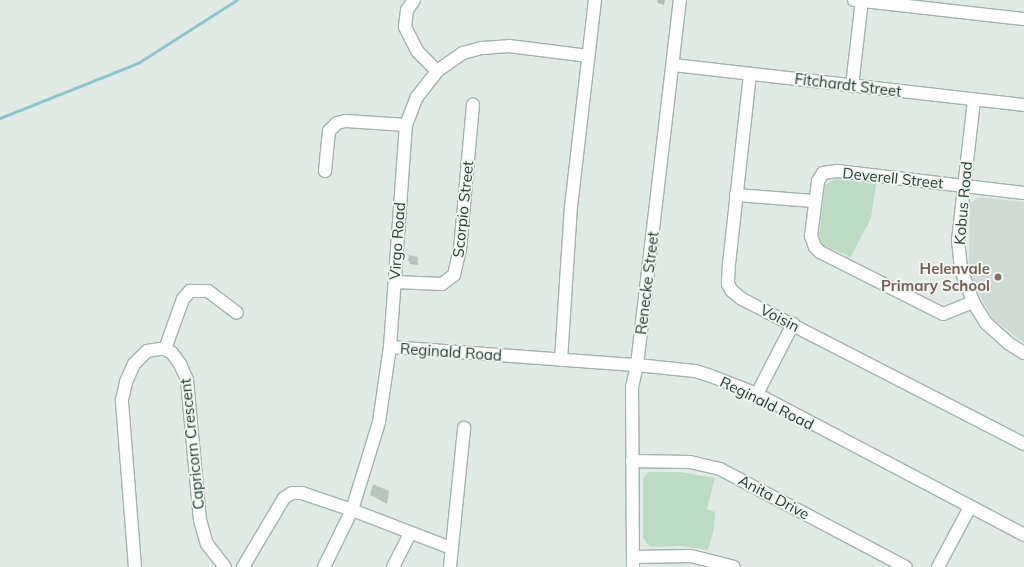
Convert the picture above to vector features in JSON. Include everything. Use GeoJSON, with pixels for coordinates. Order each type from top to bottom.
{"type":"FeatureCollection","features":[{"type":"Feature","properties":{"kind":"street"},"geometry":{"type":"LineString","coordinates":[[414,0],[407,10],[404,27],[417,51],[437,71]]}},
{"type":"Feature","properties":{"kind":"street"},"geometry":{"type":"LineString","coordinates":[[561,360],[571,207],[595,0]]}},
{"type":"Feature","properties":{"kind":"street","name":"Renecke Street"},"geometry":{"type":"LineString","coordinates":[[633,562],[632,387],[637,365],[680,0]]}},
{"type":"Feature","properties":{"kind":"street"},"geometry":{"type":"LineString","coordinates":[[852,86],[859,0],[1024,19]]}},
{"type":"Feature","properties":{"kind":"street","name":"Virgo Road"},"geometry":{"type":"LineString","coordinates":[[324,567],[352,510],[379,422],[390,348],[406,125],[417,96],[437,71],[463,53],[496,46],[588,56]]}},
{"type":"Feature","properties":{"kind":"street","name":"Fitchardt Street"},"geometry":{"type":"LineString","coordinates":[[673,65],[1024,106]]}},
{"type":"Feature","properties":{"kind":"street","name":"Voisin"},"geometry":{"type":"LineString","coordinates":[[750,74],[736,195],[728,284],[732,291],[742,299],[1024,444]]}},
{"type":"Feature","properties":{"kind":"street","name":"Kobus Road"},"geometry":{"type":"LineString","coordinates":[[974,100],[958,253],[961,270],[973,302],[994,332],[1024,353]]}},
{"type":"Feature","properties":{"kind":"street","name":"Scorpio Street"},"geometry":{"type":"LineString","coordinates":[[395,282],[442,284],[454,275],[459,255],[473,105]]}},
{"type":"Feature","properties":{"kind":"street"},"geometry":{"type":"LineString","coordinates":[[325,171],[329,131],[337,123],[346,121],[406,125]]}},
{"type":"Feature","properties":{"kind":"street","name":"Deverell Street"},"geometry":{"type":"LineString","coordinates":[[973,302],[948,314],[939,313],[820,252],[815,247],[812,236],[814,201],[820,177],[832,171],[1024,192]]}},
{"type":"Feature","properties":{"kind":"street"},"geometry":{"type":"LineString","coordinates":[[736,195],[814,201]]}},
{"type":"Feature","properties":{"kind":"street"},"geometry":{"type":"LineString","coordinates":[[135,567],[122,400],[126,382],[140,356],[152,349],[165,349],[183,299],[190,291],[208,291],[237,313]]}},
{"type":"Feature","properties":{"kind":"street"},"geometry":{"type":"LineString","coordinates":[[757,394],[793,324]]}},
{"type":"Feature","properties":{"kind":"street","name":"Reginald Road"},"geometry":{"type":"LineString","coordinates":[[390,348],[637,365],[695,371],[757,394],[1024,535]]}},
{"type":"Feature","properties":{"kind":"street","name":"Capricorn Crescent"},"geometry":{"type":"LineString","coordinates":[[165,349],[180,364],[187,380],[200,520],[207,544],[225,567]]}},
{"type":"Feature","properties":{"kind":"street"},"geometry":{"type":"LineString","coordinates":[[450,567],[464,428]]}},
{"type":"Feature","properties":{"kind":"street","name":"Anita Drive"},"geometry":{"type":"LineString","coordinates":[[632,461],[690,462],[720,469],[906,567]]}},
{"type":"Feature","properties":{"kind":"street"},"geometry":{"type":"LineString","coordinates":[[243,567],[288,494],[302,493],[352,510],[452,548]]}},
{"type":"Feature","properties":{"kind":"street"},"geometry":{"type":"LineString","coordinates":[[938,567],[970,507]]}},
{"type":"Feature","properties":{"kind":"street"},"geometry":{"type":"LineString","coordinates":[[393,567],[410,533]]}},
{"type":"Feature","properties":{"kind":"street"},"geometry":{"type":"LineString","coordinates":[[633,562],[691,556],[734,567]]}},
{"type":"Feature","properties":{"kind":"shaded area","name":"Helenvale Primary School"},"geometry":{"type":"Polygon","coordinates":[[[979,197],[1024,202],[1024,343],[993,319],[976,288],[969,266],[970,204],[979,197]]]}},
{"type":"Feature","properties":{"kind":"green space"},"geometry":{"type":"Polygon","coordinates":[[[835,179],[876,184],[871,218],[851,257],[823,245],[819,237],[825,185],[835,179]]]}},
{"type":"Feature","properties":{"kind":"green space"},"geometry":{"type":"Polygon","coordinates":[[[649,472],[680,472],[715,478],[707,509],[715,512],[714,529],[708,550],[681,546],[650,547],[643,538],[643,478],[649,472]]]}},
{"type":"Feature","properties":{"kind":"building"},"geometry":{"type":"Polygon","coordinates":[[[409,255],[418,257],[417,263],[408,261],[409,255]]]}},
{"type":"Feature","properties":{"kind":"building"},"geometry":{"type":"Polygon","coordinates":[[[373,484],[389,491],[386,502],[370,495],[373,484]]]}},
{"type":"Feature","properties":{"kind":"waterway"},"geometry":{"type":"LineString","coordinates":[[0,118],[138,63],[237,0]]}},
{"type":"Feature","properties":{"kind":"place","name":"Helenvale Primary School"},"geometry":{"type":"Point","coordinates":[998,277]}}]}
